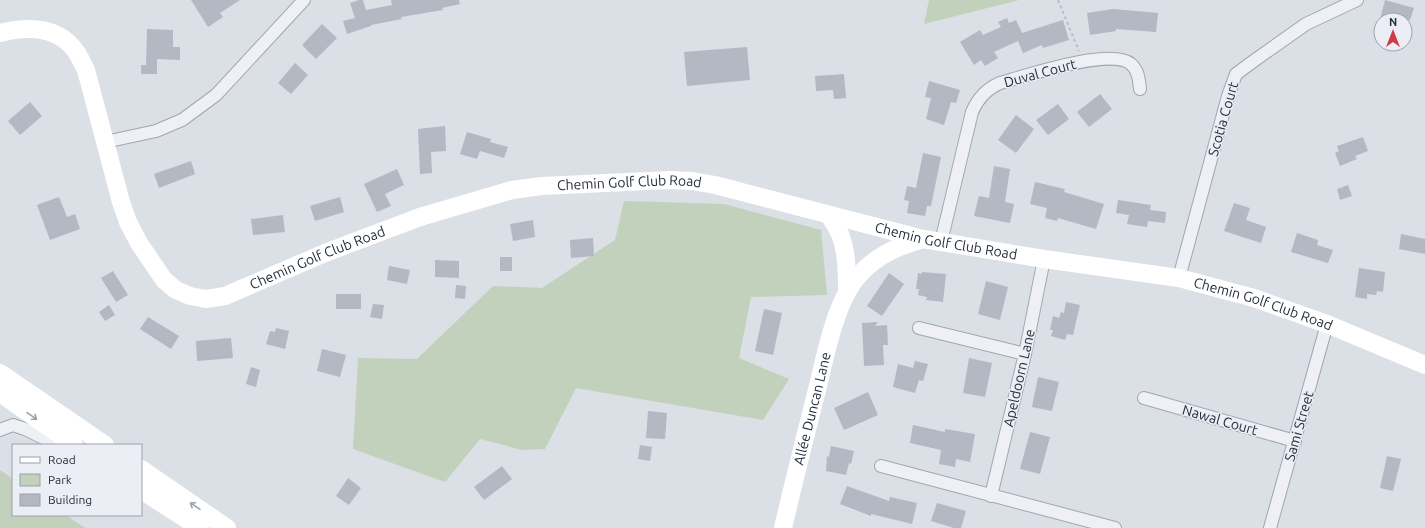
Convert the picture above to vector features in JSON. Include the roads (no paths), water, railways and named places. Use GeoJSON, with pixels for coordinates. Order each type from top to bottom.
{"type":"FeatureCollection","features":[{"type":"Feature","properties":{"kind":"street"},"geometry":{"type":"LineString","coordinates":[[105,142],[156,131],[182,120],[216,95],[304,0]]}},
{"type":"Feature","properties":{"kind":"street","name":"Scotia Court"},"geometry":{"type":"LineString","coordinates":[[1179,278],[1228,96],[1236,74],[1306,24],[1357,0]]}},
{"type":"Feature","properties":{"kind":"street","name":"Chemin Golf Club Road"},"geometry":{"type":"LineString","coordinates":[[0,33],[15,29],[31,28],[47,31],[62,39],[76,52],[86,70],[121,202],[128,222],[149,260],[164,280],[176,290],[190,296],[206,299],[225,296],[325,253],[420,217],[504,192],[535,187],[669,180],[692,181],[715,185],[932,240],[1044,259],[1179,278],[1254,298],[1327,324],[1425,365]]}},
{"type":"Feature","properties":{"kind":"street","name":"Duval Court"},"geometry":{"type":"LineString","coordinates":[[932,240],[972,112],[982,94],[990,87],[1069,64],[1107,58],[1119,59],[1130,63],[1137,72],[1140,89]]}},
{"type":"Feature","properties":{"kind":"street"},"geometry":{"type":"LineString","coordinates":[[829,215],[840,235],[845,253],[847,271],[846,291]]}},
{"type":"Feature","properties":{"kind":"street"},"geometry":{"type":"LineString","coordinates":[[846,291],[859,274],[872,262],[887,252],[904,244],[932,240]]}},
{"type":"Feature","properties":{"kind":"street","name":"Apeldoorn Lane"},"geometry":{"type":"LineString","coordinates":[[991,496],[1025,354],[1044,259]]}},
{"type":"Feature","properties":{"kind":"street","name":"Allée Duncan Lane"},"geometry":{"type":"LineString","coordinates":[[783,528],[824,361],[846,291]]}},
{"type":"Feature","properties":{"kind":"street","name":"Sami Street"},"geometry":{"type":"LineString","coordinates":[[1270,528],[1327,324]]}},
{"type":"Feature","properties":{"kind":"street"},"geometry":{"type":"LineString","coordinates":[[918,328],[1025,354]]}},
{"type":"Feature","properties":{"kind":"street"},"geometry":{"type":"LineString","coordinates":[[0,373],[104,444]]}},
{"type":"Feature","properties":{"kind":"street"},"geometry":{"type":"LineString","coordinates":[[1,397],[16,392],[33,395]]}},
{"type":"Feature","properties":{"kind":"street"},"geometry":{"type":"LineString","coordinates":[[1,397],[72,444]]}},
{"type":"Feature","properties":{"kind":"street","name":"Nawal Court"},"geometry":{"type":"LineString","coordinates":[[1144,398],[1295,441]]}},
{"type":"Feature","properties":{"kind":"street"},"geometry":{"type":"LineString","coordinates":[[0,430],[13,425],[56,444]]}},
{"type":"Feature","properties":{"kind":"street"},"geometry":{"type":"LineString","coordinates":[[881,466],[1115,528]]}},
{"type":"Feature","properties":{"kind":"street"},"geometry":{"type":"LineString","coordinates":[[142,470],[227,528]]}},
{"type":"Feature","properties":{"kind":"street"},"geometry":{"type":"LineString","coordinates":[[142,491],[200,528]]}}]}
